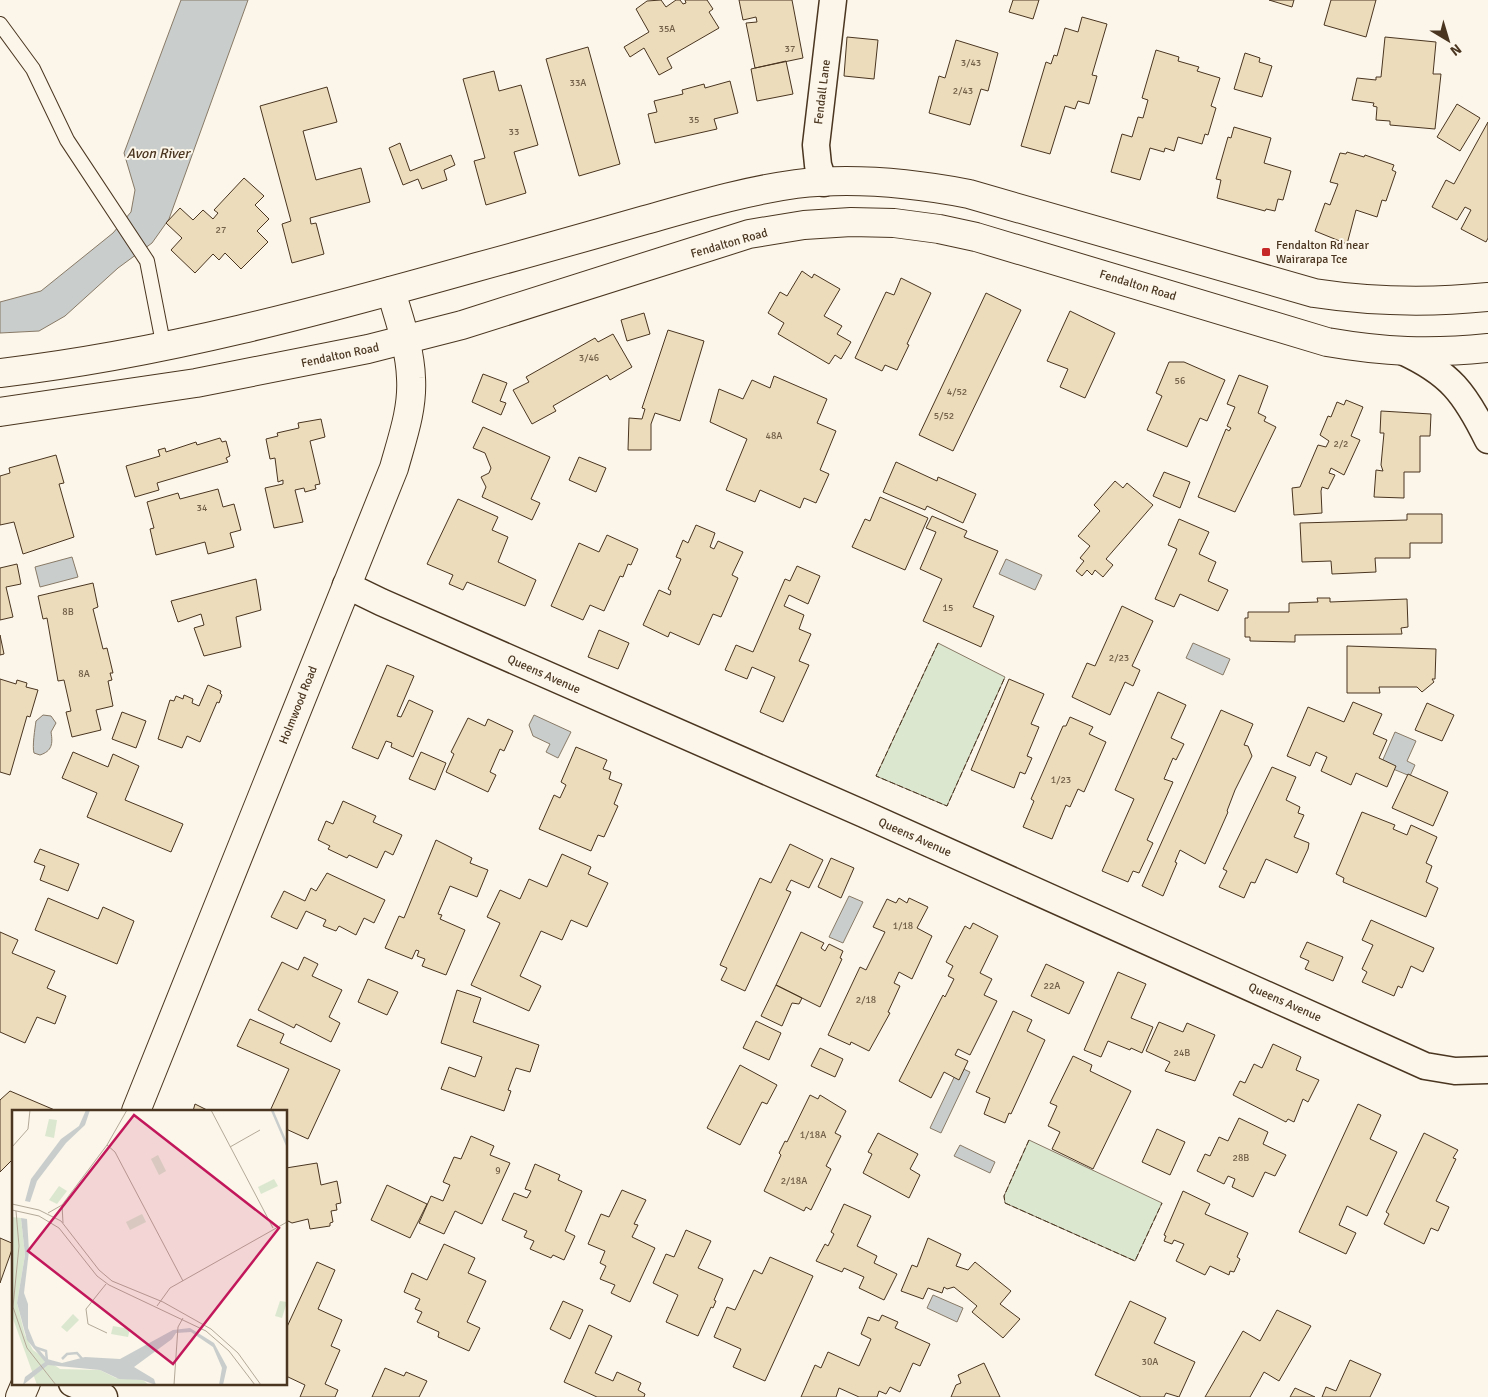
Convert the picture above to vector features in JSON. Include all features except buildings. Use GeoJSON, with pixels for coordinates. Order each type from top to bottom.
{"type":"FeatureCollection","features":[{"type":"Feature","properties":{"kind":"main road"},"geometry":{"type":"LineString","coordinates":[[0,373],[70,365],[164,348],[391,291],[711,201],[796,184],[824,182],[879,182],[925,185],[969,194],[1314,293],[1362,300],[1402,302],[1442,302],[1488,297]]}},
{"type":"Feature","properties":{"kind":"main road","name":"Fendalton Road"},"geometry":{"type":"LineString","coordinates":[[0,412],[196,383],[360,351],[406,340],[542,301],[750,234],[804,225],[851,222],[894,223],[939,229],[976,237],[1315,340],[1371,350],[1428,353],[1488,348]]}},
{"type":"Feature","properties":{"kind":"main road","name":"Holmwood Road"},"geometry":{"type":"LineString","coordinates":[[136,1110],[394,468],[406,426],[412,378],[406,340],[391,291]]}},
{"type":"Feature","properties":{"kind":"main road"},"geometry":{"type":"LineString","coordinates":[[20,1397],[26,1384]]}},
{"type":"Feature","properties":{"kind":"street","name":"Fendall Lane"},"geometry":{"type":"LineString","coordinates":[[824,182],[818,166],[816,145],[833,0]]}},
{"type":"Feature","properties":{"kind":"street"},"geometry":{"type":"LineString","coordinates":[[1402,351],[1425,362],[1445,375],[1460,390],[1488,440]]}},
{"type":"Feature","properties":{"kind":"street","name":"Queens Avenue"},"geometry":{"type":"LineString","coordinates":[[346,585],[873,818],[1425,1066],[1455,1071],[1488,1070]]}},
{"type":"Feature","properties":{"kind":"street"},"geometry":{"type":"LineString","coordinates":[[74,1384],[104,1397]]}},
{"type":"Feature","properties":{"kind":"lane"},"geometry":{"type":"LineString","coordinates":[[0,24],[33,69],[67,140],[147,261],[164,348]]}},
{"type":"Feature","properties":{"kind":"green space"},"geometry":{"type":"Polygon","coordinates":[[[938,643],[1005,677],[947,806],[876,776],[938,643]]]}},
{"type":"Feature","properties":{"kind":"green space"},"geometry":{"type":"Polygon","coordinates":[[[1029,1140],[1162,1203],[1135,1261],[1005,1203],[1004,1196],[1029,1140]]]}},
{"type":"Feature","properties":{"kind":"water","name":"Avon River"},"geometry":{"type":"Polygon","coordinates":[[[181,0],[248,0],[169,219],[152,243],[118,268],[65,316],[39,331],[0,333],[0,302],[41,291],[113,233],[131,212],[135,190],[124,153],[181,0]]]}},
{"type":"Feature","properties":{"kind":"water"},"geometry":{"type":"Polygon","coordinates":[[[72,557],[78,577],[40,587],[35,567],[72,557]]]}},
{"type":"Feature","properties":{"kind":"water"},"geometry":{"type":"Polygon","coordinates":[[[1006,559],[1042,575],[1035,590],[999,574],[1006,559]]]}},
{"type":"Feature","properties":{"kind":"water"},"geometry":{"type":"Polygon","coordinates":[[[1193,643],[1230,659],[1223,675],[1186,658],[1193,643]]]}},
{"type":"Feature","properties":{"kind":"water"},"geometry":{"type":"Polygon","coordinates":[[[43,715],[51,716],[56,723],[51,732],[51,746],[40,755],[34,753],[33,742],[36,721],[43,715]]]}},
{"type":"Feature","properties":{"kind":"water"},"geometry":{"type":"Polygon","coordinates":[[[534,715],[571,732],[558,758],[546,752],[550,744],[533,736],[529,725],[534,715]]]}},
{"type":"Feature","properties":{"kind":"water"},"geometry":{"type":"Polygon","coordinates":[[[1395,732],[1416,741],[1407,761],[1415,765],[1410,776],[1381,764],[1395,732]]]}},
{"type":"Feature","properties":{"kind":"water"},"geometry":{"type":"Polygon","coordinates":[[[849,896],[863,902],[843,943],[829,937],[849,896]]]}},
{"type":"Feature","properties":{"kind":"water"},"geometry":{"type":"Polygon","coordinates":[[[959,1067],[970,1072],[941,1133],[930,1128],[959,1067]]]}},
{"type":"Feature","properties":{"kind":"water"},"geometry":{"type":"Polygon","coordinates":[[[960,1145],[995,1162],[990,1173],[954,1156],[960,1145]]]}},
{"type":"Feature","properties":{"kind":"water"},"geometry":{"type":"Polygon","coordinates":[[[933,1295],[963,1308],[957,1322],[927,1308],[933,1295]]]}},
{"type":"Feature","properties":{"kind":"fence"},"geometry":{"type":"LineString","coordinates":[[938,643],[876,776],[947,806],[1005,677]]}},
{"type":"Feature","properties":{"kind":"fence"},"geometry":{"type":"LineString","coordinates":[[1029,1140],[1004,1196],[1005,1203],[1135,1261],[1162,1203]]}},
{"type":"Feature","properties":{"kind":"place","name":"Fendalton Rd near Wairarapa Tce"},"geometry":{"type":"Point","coordinates":[1266,252]}}]}
